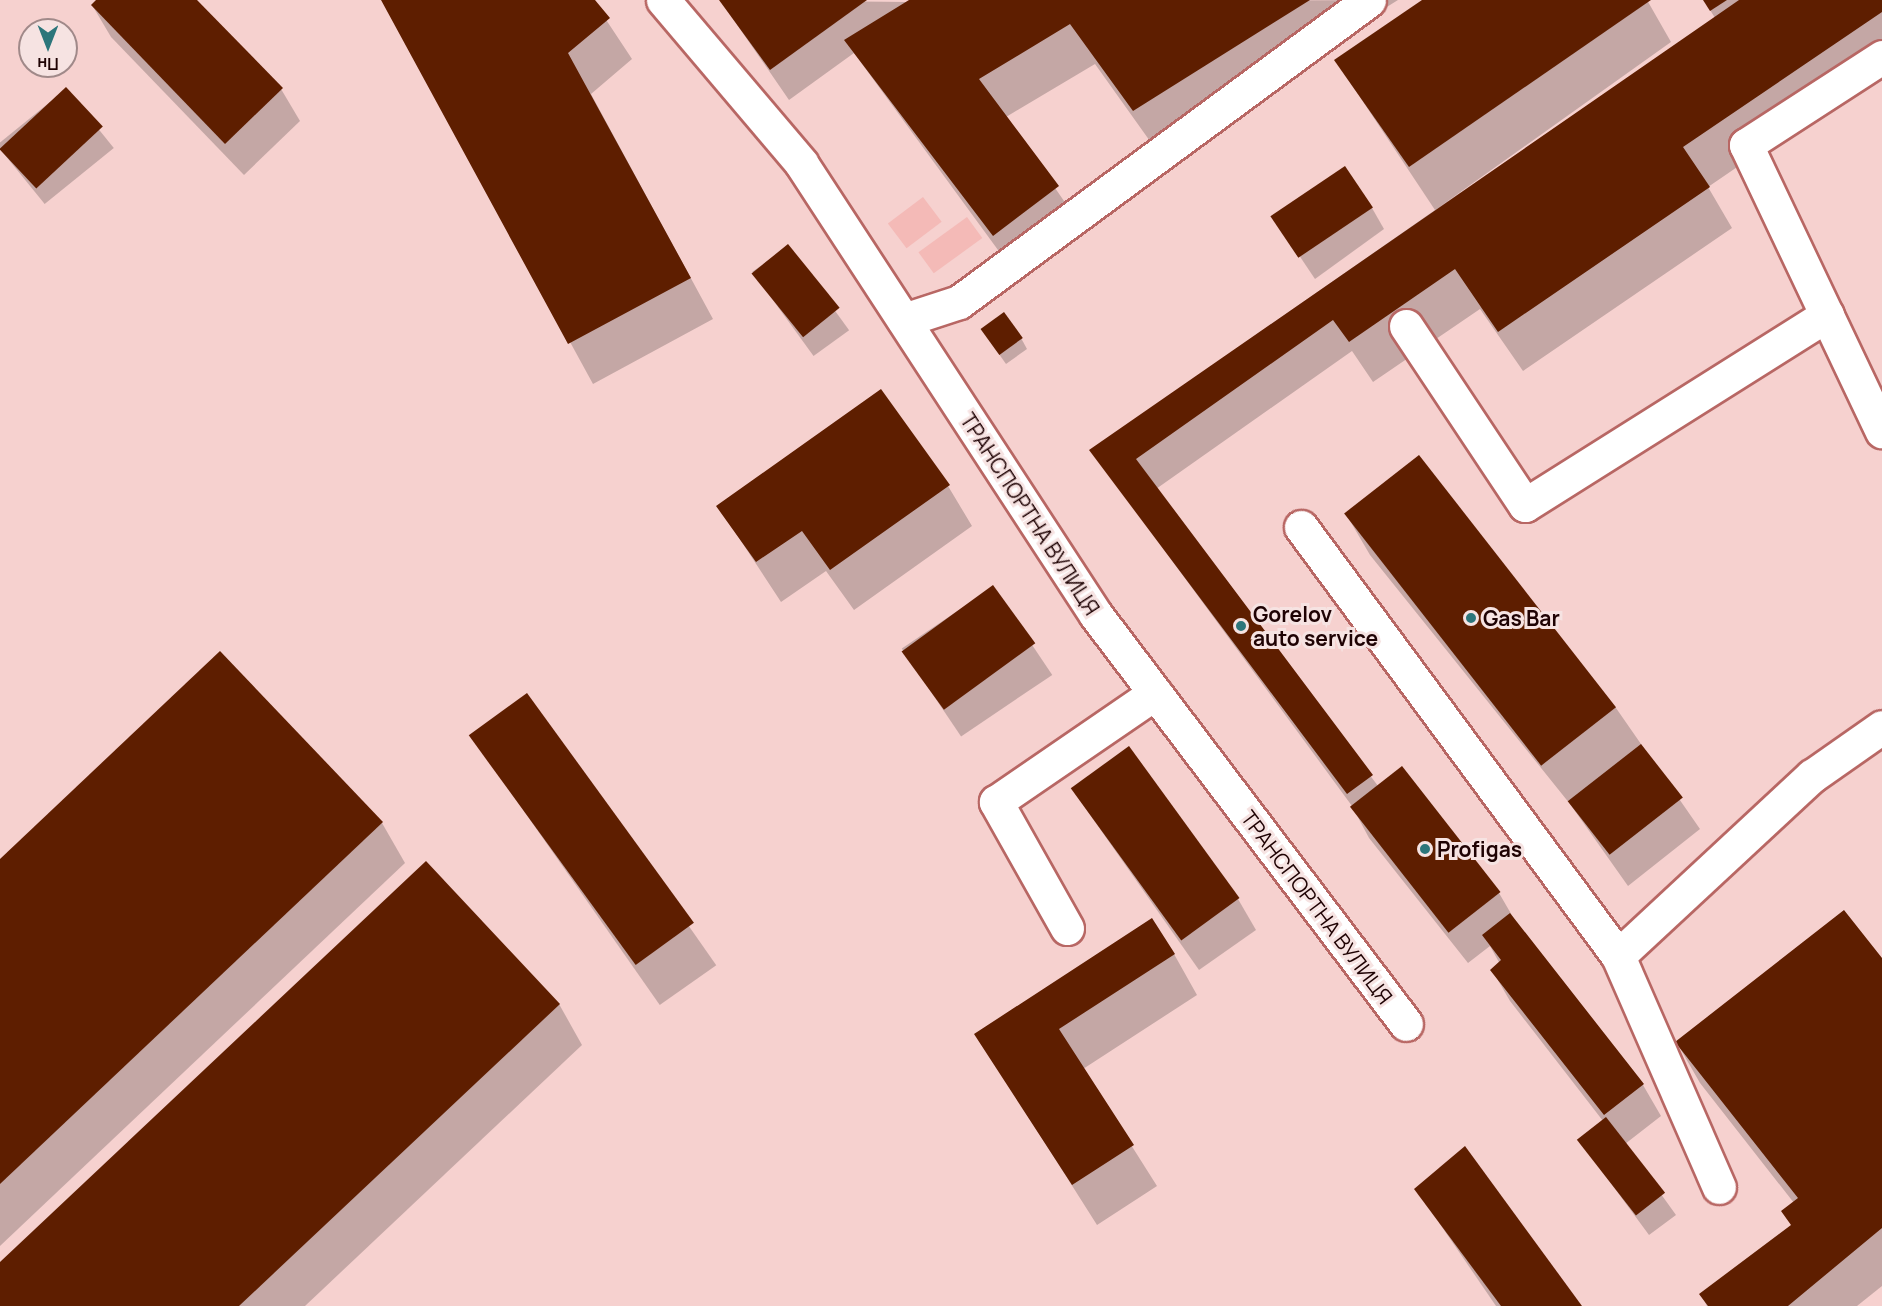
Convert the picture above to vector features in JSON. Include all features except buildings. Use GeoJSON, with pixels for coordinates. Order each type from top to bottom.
{"type":"FeatureCollection","features":[{"type":"Feature","properties":{"kind":"street"},"geometry":{"type":"LineString","coordinates":[[904,320],[959,302],[1369,0]]}},
{"type":"Feature","properties":{"kind":"street","name":"ТРАНСПОРТНА ВУЛИЦЯ"},"geometry":{"type":"LineString","coordinates":[[668,2],[801,163],[1096,615],[1406,1024]]}},
{"type":"Feature","properties":{"kind":"street"},"geometry":{"type":"LineString","coordinates":[[1882,57],[1746,145],[1882,431]]}},
{"type":"Feature","properties":{"kind":"street"},"geometry":{"type":"LineString","coordinates":[[1406,326],[1526,505],[1827,315]]}},
{"type":"Feature","properties":{"kind":"street"},"geometry":{"type":"LineString","coordinates":[[1301,527],[1618,956],[1719,1187]]}},
{"type":"Feature","properties":{"kind":"street"},"geometry":{"type":"LineString","coordinates":[[1066,928],[996,802],[1155,693]]}},
{"type":"Feature","properties":{"kind":"street"},"geometry":{"type":"LineString","coordinates":[[1618,956],[1812,776],[1882,728]]}},
{"type":"Feature","properties":{"kind":"shaded area"},"geometry":{"type":"Polygon","coordinates":[[[923,197],[942,222],[907,248],[888,223],[923,197]]]}},
{"type":"Feature","properties":{"kind":"shaded area"},"geometry":{"type":"Polygon","coordinates":[[[967,217],[982,238],[934,273],[918,252],[967,217]]]}},
{"type":"Feature","properties":{"kind":"place","name":"Gas Bar"},"geometry":{"type":"Point","coordinates":[1471,618]}},
{"type":"Feature","properties":{"kind":"place","name":"Gorelov auto service"},"geometry":{"type":"Point","coordinates":[1241,626]}},
{"type":"Feature","properties":{"kind":"place","name":"Profigas"},"geometry":{"type":"Point","coordinates":[1425,849]}}]}
